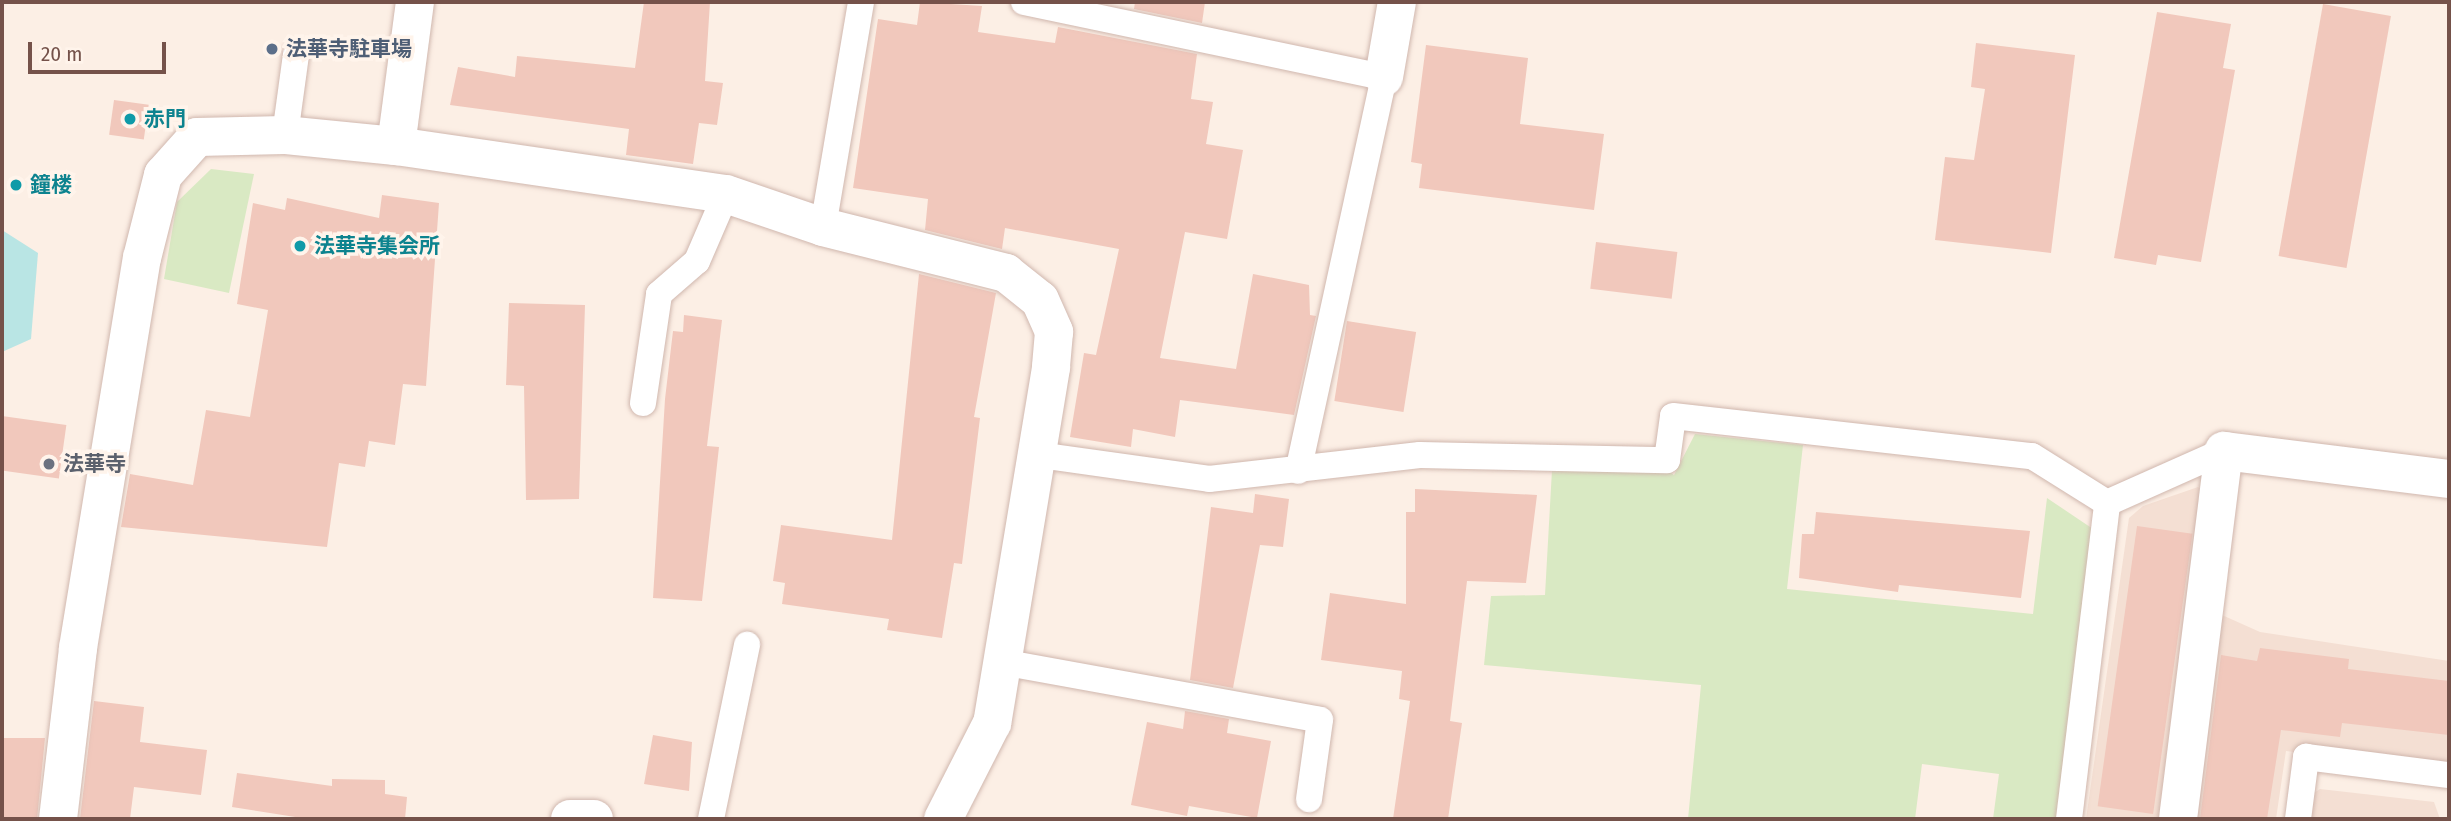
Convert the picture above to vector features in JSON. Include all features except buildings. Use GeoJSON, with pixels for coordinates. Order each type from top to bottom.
{"type":"FeatureCollection","features":[{"type":"Feature","properties":{"kind":"street"},"geometry":{"type":"LineString","coordinates":[[396,146],[415,2]]}},
{"type":"Feature","properties":{"kind":"street"},"geometry":{"type":"LineString","coordinates":[[1384,77],[1397,2]]}},
{"type":"Feature","properties":{"kind":"street"},"geometry":{"type":"LineString","coordinates":[[58,819],[78,648],[142,258],[163,174],[197,137],[285,135],[396,146],[726,194],[823,227],[1006,273],[1040,300],[1054,332],[1039,455],[992,723],[943,819]]}},
{"type":"Feature","properties":{"kind":"street"},"geometry":{"type":"LineString","coordinates":[[2178,819],[2224,452],[2449,479]]}},
{"type":"Feature","properties":{"kind":"street"},"geometry":{"type":"LineString","coordinates":[[570,819],[594,819]]}},
{"type":"Feature","properties":{"kind":"lane"},"geometry":{"type":"LineString","coordinates":[[823,227],[861,2]]}},
{"type":"Feature","properties":{"kind":"lane"},"geometry":{"type":"LineString","coordinates":[[1024,2],[1384,77],[1298,471]]}},
{"type":"Feature","properties":{"kind":"lane"},"geometry":{"type":"LineString","coordinates":[[285,135],[296,55]]}},
{"type":"Feature","properties":{"kind":"lane"},"geometry":{"type":"LineString","coordinates":[[643,403],[659,294],[697,261],[726,194]]}},
{"type":"Feature","properties":{"kind":"lane"},"geometry":{"type":"LineString","coordinates":[[1039,455],[1209,479],[1298,471],[1420,455],[1667,460],[1673,416],[2032,456],[2107,503]]}},
{"type":"Feature","properties":{"kind":"lane"},"geometry":{"type":"LineString","coordinates":[[2107,503],[2224,452]]}},
{"type":"Feature","properties":{"kind":"lane"},"geometry":{"type":"LineString","coordinates":[[2069,819],[2107,503]]}},
{"type":"Feature","properties":{"kind":"lane"},"geometry":{"type":"LineString","coordinates":[[711,819],[747,645]]}},
{"type":"Feature","properties":{"kind":"lane"},"geometry":{"type":"LineString","coordinates":[[1002,662],[1320,720],[1309,799]]}},
{"type":"Feature","properties":{"kind":"lane"},"geometry":{"type":"LineString","coordinates":[[2298,819],[2306,757],[2449,775]]}},
{"type":"Feature","properties":{"kind":"shaded area"},"geometry":{"type":"Polygon","coordinates":[[[2198,487],[2210,500],[2170,819],[2086,819],[2129,518],[2143,506],[2198,487]]]}},
{"type":"Feature","properties":{"kind":"shaded area"},"geometry":{"type":"Polygon","coordinates":[[[2222,615],[2260,632],[2449,661],[2449,770],[2286,751],[2276,819],[2197,819],[2222,615]]]}},
{"type":"Feature","properties":{"kind":"shaded area"},"geometry":{"type":"Polygon","coordinates":[[[2320,789],[2434,802],[2440,819],[2305,819],[2308,797],[2320,789]]]}},
{"type":"Feature","properties":{"kind":"green space"},"geometry":{"type":"Polygon","coordinates":[[[211,169],[254,174],[229,293],[164,279],[177,202],[211,169]]]}},
{"type":"Feature","properties":{"kind":"green space"},"geometry":{"type":"Polygon","coordinates":[[[1695,434],[1803,445],[1787,589],[2033,614],[2047,498],[2096,531],[2057,819],[1993,819],[1999,774],[1922,764],[1915,819],[1688,819],[1701,685],[1484,665],[1491,596],[1545,595],[1552,470],[1665,468],[1674,475],[1695,434]]]}},
{"type":"Feature","properties":{"kind":"water"},"geometry":{"type":"Polygon","coordinates":[[[2,230],[38,253],[31,339],[2,352],[2,230]]]}},
{"type":"Feature","properties":{"kind":"place","name":"法華寺駐車場"},"geometry":{"type":"Point","coordinates":[272,49]}},
{"type":"Feature","properties":{"kind":"place","name":"赤門"},"geometry":{"type":"Point","coordinates":[130,119]}},
{"type":"Feature","properties":{"kind":"place","name":"鐘楼"},"geometry":{"type":"Point","coordinates":[16,185]}},
{"type":"Feature","properties":{"kind":"place","name":"法華寺集会所"},"geometry":{"type":"Point","coordinates":[300,246]}},
{"type":"Feature","properties":{"kind":"place","name":"法華寺"},"geometry":{"type":"Point","coordinates":[49,464]}}]}
